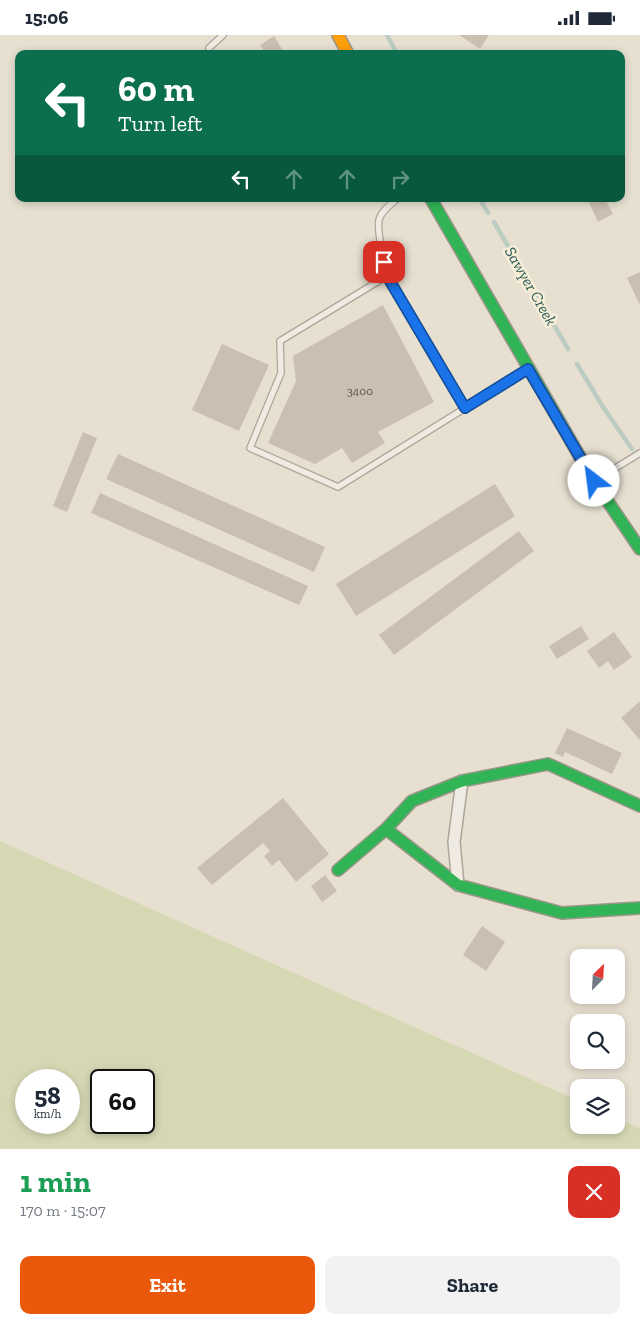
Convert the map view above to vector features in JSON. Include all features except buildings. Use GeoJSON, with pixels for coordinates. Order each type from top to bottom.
{"type":"FeatureCollection","features":[{"type":"Feature","properties":{"kind":"street"},"geometry":{"type":"LineString","coordinates":[[338,35],[346,50]]}},
{"type":"Feature","properties":{"kind":"street"},"geometry":{"type":"LineString","coordinates":[[433,202],[594,481],[640,549]]}},
{"type":"Feature","properties":{"kind":"street"},"geometry":{"type":"LineString","coordinates":[[338,870],[386,829],[412,801],[462,781],[548,764],[640,805]]}},
{"type":"Feature","properties":{"kind":"street"},"geometry":{"type":"LineString","coordinates":[[458,885],[454,842],[462,781]]}},
{"type":"Feature","properties":{"kind":"street"},"geometry":{"type":"LineString","coordinates":[[386,829],[458,885],[562,913],[640,908]]}},
{"type":"Feature","properties":{"kind":"lane"},"geometry":{"type":"LineString","coordinates":[[209,48],[223,35]]}},
{"type":"Feature","properties":{"kind":"lane"},"geometry":{"type":"LineString","coordinates":[[394,202],[378,220],[387,276],[465,408]]}},
{"type":"Feature","properties":{"kind":"lane"},"geometry":{"type":"LineString","coordinates":[[387,276],[280,341],[281,373],[250,448],[338,487],[528,369]]}},
{"type":"Feature","properties":{"kind":"lane"},"geometry":{"type":"LineString","coordinates":[[594,481],[640,453]]}},
{"type":"Feature","properties":{"kind":"green space"},"geometry":{"type":"Polygon","coordinates":[[[0,841],[570,1097],[570,1134],[625,1134],[625,1122],[640,1128],[640,1149],[0,1149],[0,841]]]}},
{"type":"Feature","properties":{"kind":"waterway","name":"Sawyer Creek"},"geometry":{"type":"LineString","coordinates":[[387,35],[395,50]]}},
{"type":"Feature","properties":{"kind":"waterway","name":"Sawyer Creek"},"geometry":{"type":"LineString","coordinates":[[482,202],[488,213]]}},
{"type":"Feature","properties":{"kind":"waterway","name":"Sawyer Creek"},"geometry":{"type":"LineString","coordinates":[[494,222],[568,349]]}},
{"type":"Feature","properties":{"kind":"waterway","name":"Sawyer Creek"},"geometry":{"type":"LineString","coordinates":[[577,364],[603,407],[632,449]]}},
{"type":"Feature","properties":{"kind":"traffic: fast"},"geometry":{"type":"LineString","coordinates":[[433,202],[594,481],[640,549]]}},
{"type":"Feature","properties":{"kind":"traffic: fast"},"geometry":{"type":"LineString","coordinates":[[386,829],[412,801],[462,781],[548,764],[640,806]]}},
{"type":"Feature","properties":{"kind":"traffic: fast"},"geometry":{"type":"LineString","coordinates":[[338,870],[386,829],[458,885],[562,913],[640,908]]}},
{"type":"Feature","properties":{"kind":"traffic: slow"},"geometry":{"type":"LineString","coordinates":[[338,35],[346,50]]}},
{"type":"Feature","properties":{"kind":"route"},"geometry":{"type":"LineString","coordinates":[[384,262],[387,276],[465,408],[528,369],[594,481]]}}]}
